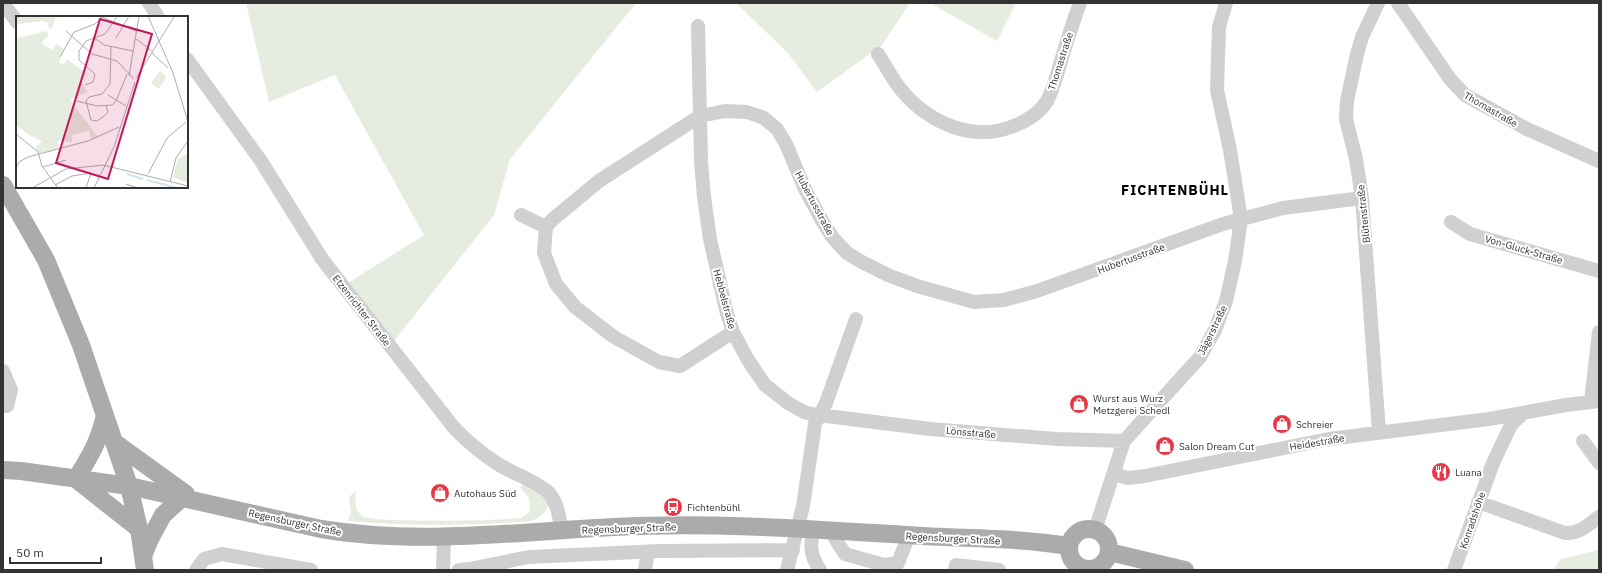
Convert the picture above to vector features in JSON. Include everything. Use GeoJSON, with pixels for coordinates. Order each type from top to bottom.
{"type":"FeatureCollection","features":[{"type":"Feature","properties":{"kind":"main road"},"geometry":{"type":"LineString","coordinates":[[3,185],[54,276],[81,346],[129,486],[139,529],[144,563]]}},
{"type":"Feature","properties":{"kind":"main road"},"geometry":{"type":"LineString","coordinates":[[105,415],[101,434],[92,453],[76,479],[139,529]]}},
{"type":"Feature","properties":{"kind":"main road"},"geometry":{"type":"LineString","coordinates":[[114,442],[188,498],[162,515],[150,539],[144,563]]}},
{"type":"Feature","properties":{"kind":"main road","name":"Regensburger Straße"},"geometry":{"type":"LineString","coordinates":[[3,470],[21,471],[129,486],[321,529],[347,533],[444,536],[621,527],[694,525],[832,530],[1068,546]]}},
{"type":"Feature","properties":{"kind":"main road"},"geometry":{"type":"LineString","coordinates":[[1084,529],[1095,530],[1102,533],[1106,539],[1109,545],[1109,552],[1103,564],[1093,570],[1085,570],[1074,564],[1068,552],[1068,546],[1074,535],[1078,532],[1084,529]]}},
{"type":"Feature","properties":{"kind":"main road"},"geometry":{"type":"LineString","coordinates":[[1109,552],[1185,570]]}},
{"type":"Feature","properties":{"kind":"street"},"geometry":{"type":"LineString","coordinates":[[4,3],[16,21]]}},
{"type":"Feature","properties":{"kind":"street"},"geometry":{"type":"LineString","coordinates":[[149,3],[157,16]]}},
{"type":"Feature","properties":{"kind":"street","name":"Thomastraße"},"geometry":{"type":"LineString","coordinates":[[878,54],[902,91],[916,105],[937,120],[963,130],[989,132],[1004,130],[1021,123],[1034,115],[1046,102],[1080,3]]}},
{"type":"Feature","properties":{"kind":"street","name":"Jägerstraße"},"geometry":{"type":"LineString","coordinates":[[1095,530],[1124,441],[1200,357],[1215,330],[1226,301],[1235,261],[1241,219],[1230,150],[1217,90],[1219,27],[1226,3]]}},
{"type":"Feature","properties":{"kind":"street","name":"Blütenstraße"},"geometry":{"type":"LineString","coordinates":[[1378,3],[1362,37],[1357,54],[1347,101],[1346,119],[1356,159],[1362,198],[1380,432]]}},
{"type":"Feature","properties":{"kind":"street","name":"Thomastraße"},"geometry":{"type":"LineString","coordinates":[[1398,3],[1450,79],[1465,95],[1527,129],[1599,161]]}},
{"type":"Feature","properties":{"kind":"street","name":"Hebbelstraße"},"geometry":{"type":"LineString","coordinates":[[698,26],[701,160],[710,239],[720,287],[733,332],[764,385],[788,403],[804,412],[819,415]]}},
{"type":"Feature","properties":{"kind":"street","name":"Etzenrichter Straße"},"geometry":{"type":"LineString","coordinates":[[188,60],[262,161],[322,259],[455,429],[476,450],[549,493],[558,510],[561,531]]}},
{"type":"Feature","properties":{"kind":"street","name":"Hubertusstraße"},"geometry":{"type":"LineString","coordinates":[[546,227],[552,220],[599,181],[700,116],[725,111],[747,112],[764,118],[777,129],[786,144],[821,219],[833,238],[847,253],[883,272],[917,286],[974,302],[1004,300],[1037,291],[1241,219]]}},
{"type":"Feature","properties":{"kind":"street"},"geometry":{"type":"LineString","coordinates":[[1241,219],[1283,208],[1362,198]]}},
{"type":"Feature","properties":{"kind":"street"},"geometry":{"type":"LineString","coordinates":[[521,215],[546,227],[544,253],[556,284],[575,307],[614,337],[659,362],[680,366],[733,332]]}},
{"type":"Feature","properties":{"kind":"street","name":"Von-Gluck-Straße"},"geometry":{"type":"LineString","coordinates":[[1451,222],[1470,234],[1599,271]]}},
{"type":"Feature","properties":{"kind":"street"},"geometry":{"type":"LineString","coordinates":[[820,570],[813,559],[805,529],[803,506],[814,432],[819,415],[826,403],[856,319]]}},
{"type":"Feature","properties":{"kind":"street"},"geometry":{"type":"LineString","coordinates":[[1523,413],[1595,401],[1599,332]]}},
{"type":"Feature","properties":{"kind":"street"},"geometry":{"type":"LineString","coordinates":[[3,371],[11,390],[5,405]]}},
{"type":"Feature","properties":{"kind":"street","name":"Heidestraße"},"geometry":{"type":"LineString","coordinates":[[1113,474],[1128,478],[1145,476],[1329,439],[1461,423],[1523,413]]}},
{"type":"Feature","properties":{"kind":"street","name":"Konradshöhe"},"geometry":{"type":"LineString","coordinates":[[1454,570],[1493,463],[1511,424],[1523,413]]}},
{"type":"Feature","properties":{"kind":"street","name":"Lönsstraße"},"geometry":{"type":"LineString","coordinates":[[819,415],[930,429],[1057,439],[1124,441]]}},
{"type":"Feature","properties":{"kind":"street"},"geometry":{"type":"LineString","coordinates":[[1584,441],[1599,463]]}},
{"type":"Feature","properties":{"kind":"street"},"geometry":{"type":"LineString","coordinates":[[1478,502],[1565,533],[1573,534],[1599,517]]}},
{"type":"Feature","properties":{"kind":"street"},"geometry":{"type":"LineString","coordinates":[[788,568],[793,550],[805,529]]}},
{"type":"Feature","properties":{"kind":"street"},"geometry":{"type":"LineString","coordinates":[[832,530],[836,540],[845,554],[884,565],[898,563],[909,535]]}},
{"type":"Feature","properties":{"kind":"street"},"geometry":{"type":"LineString","coordinates":[[443,570],[444,536]]}},
{"type":"Feature","properties":{"kind":"street"},"geometry":{"type":"LineString","coordinates":[[788,568],[811,547]]}},
{"type":"Feature","properties":{"kind":"street"},"geometry":{"type":"LineString","coordinates":[[466,570],[530,557],[648,552],[793,550]]}},
{"type":"Feature","properties":{"kind":"street"},"geometry":{"type":"LineString","coordinates":[[645,570],[648,552]]}},
{"type":"Feature","properties":{"kind":"street"},"geometry":{"type":"LineString","coordinates":[[196,570],[204,559],[222,554],[311,570]]}},
{"type":"Feature","properties":{"kind":"street"},"geometry":{"type":"LineString","coordinates":[[955,570],[956,565],[999,570]]}},
{"type":"Feature","properties":{"kind":"shaded area"},"geometry":{"type":"Polygon","coordinates":[[[246,3],[636,3],[510,159],[494,215],[390,346],[343,286],[424,235],[335,75],[269,102],[246,3]]]}},
{"type":"Feature","properties":{"kind":"shaded area"},"geometry":{"type":"Polygon","coordinates":[[[736,3],[910,3],[882,45],[817,92],[788,53],[736,3]]]}},
{"type":"Feature","properties":{"kind":"shaded area"},"geometry":{"type":"Polygon","coordinates":[[[930,3],[1016,3],[997,41],[930,3]]]}},
{"type":"Feature","properties":{"kind":"shaded area"},"geometry":{"type":"Polygon","coordinates":[[[524,484],[541,494],[547,500],[548,504],[548,508],[543,515],[531,521],[440,525],[348,521],[351,512],[349,497],[356,491],[356,508],[362,516],[370,518],[388,520],[438,521],[520,518],[530,511],[529,498],[520,487],[524,484]]]}},
{"type":"Feature","properties":{"kind":"shaded area"},"geometry":{"type":"Polygon","coordinates":[[[1599,550],[1599,570],[1553,570],[1561,559],[1599,550]]]}},
{"type":"Feature","properties":{"kind":"place","name":"Wurst aus Wurz Metzgerei Schedl"},"geometry":{"type":"Point","coordinates":[1079,404]}},
{"type":"Feature","properties":{"kind":"place","name":"Schreier"},"geometry":{"type":"Point","coordinates":[1282,424]}},
{"type":"Feature","properties":{"kind":"place","name":"Salon Dream Cut"},"geometry":{"type":"Point","coordinates":[1165,446]}},
{"type":"Feature","properties":{"kind":"place","name":"Luana"},"geometry":{"type":"Point","coordinates":[1441,472]}},
{"type":"Feature","properties":{"kind":"place","name":"Autohaus Süd"},"geometry":{"type":"Point","coordinates":[440,493]}},
{"type":"Feature","properties":{"kind":"place","name":"Fichtenbühl"},"geometry":{"type":"Point","coordinates":[673,507]}},
{"type":"Feature","properties":{"kind":"district","name":"FICHTENBÜHL"},"geometry":{"type":"Point","coordinates":[1175,190]}}]}
